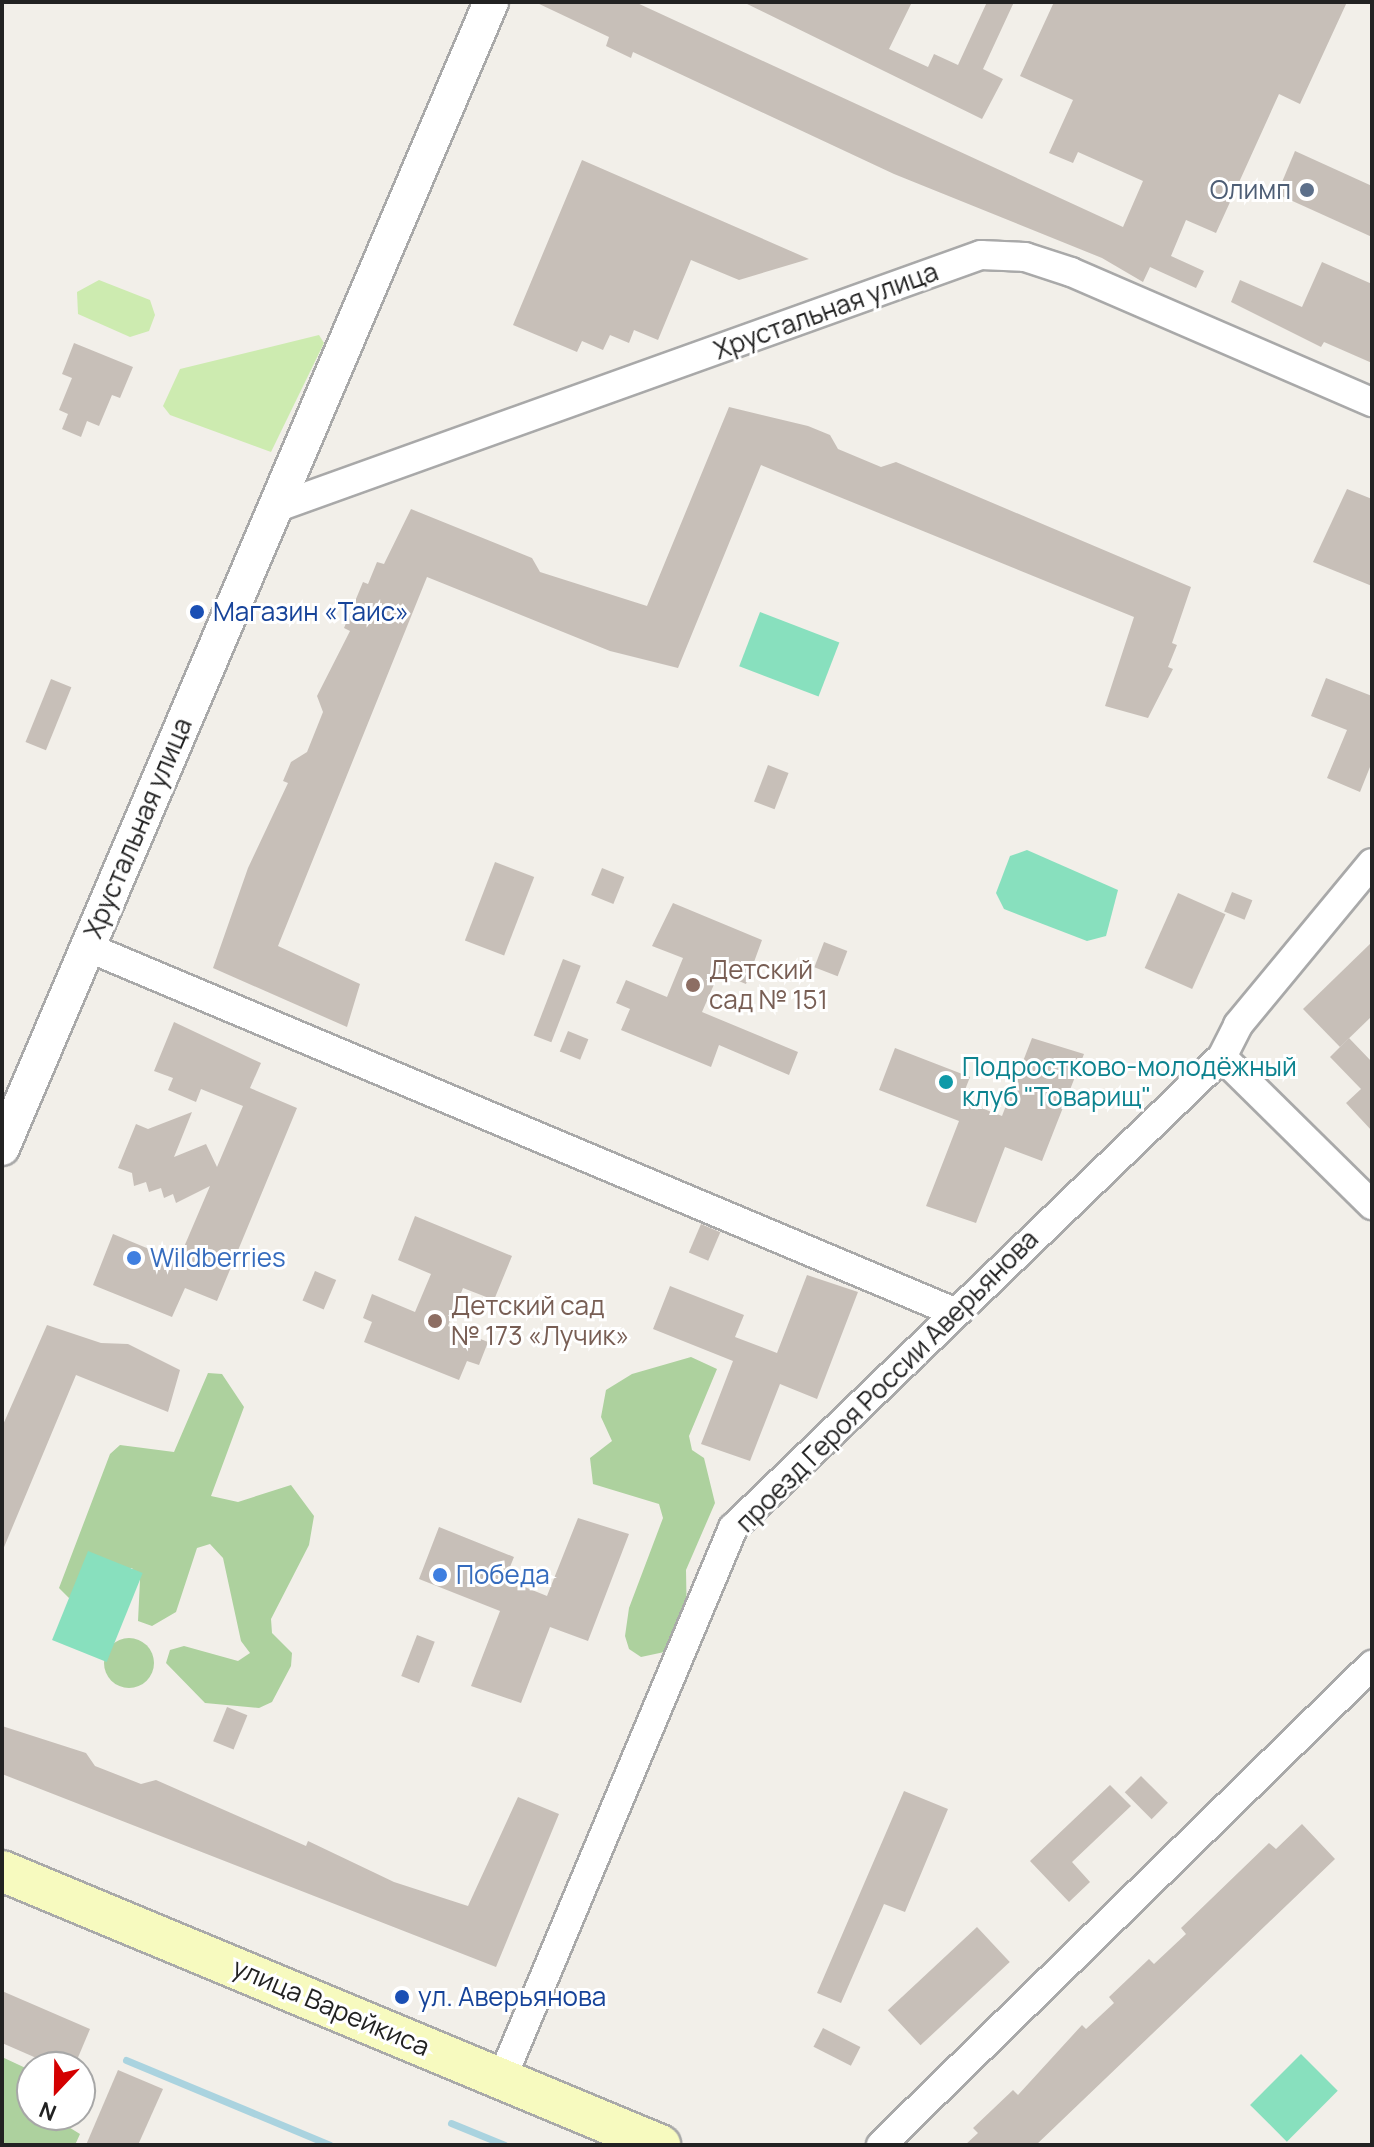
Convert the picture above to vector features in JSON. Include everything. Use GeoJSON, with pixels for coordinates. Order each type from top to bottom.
{"type":"FeatureCollection","features":[{"type":"Feature","properties":{"kind":"main road","name":"улица Варейкиса"},"geometry":{"type":"LineString","coordinates":[[2,1871],[660,2145]]}},
{"type":"Feature","properties":{"kind":"street","name":"Хрустальная улица"},"geometry":{"type":"LineString","coordinates":[[2,1148],[491,2]]}},
{"type":"Feature","properties":{"kind":"street","name":"Хрустальная улица"},"geometry":{"type":"LineString","coordinates":[[275,508],[981,255],[1025,257],[1071,272],[1372,402]]}},
{"type":"Feature","properties":{"kind":"street","name":"проезд Героя России Аверьянова"},"geometry":{"type":"LineString","coordinates":[[502,2078],[733,1528],[1222,1057],[1238,1025],[1372,863]]}},
{"type":"Feature","properties":{"kind":"street"},"geometry":{"type":"LineString","coordinates":[[87,947],[954,1312]]}},
{"type":"Feature","properties":{"kind":"street"},"geometry":{"type":"LineString","coordinates":[[1222,1057],[1372,1205]]}},
{"type":"Feature","properties":{"kind":"street"},"geometry":{"type":"LineString","coordinates":[[881,2145],[1372,1665]]}},
{"type":"Feature","properties":{"kind":"green space"},"geometry":{"type":"Polygon","coordinates":[[[99,280],[150,300],[155,315],[149,331],[130,337],[78,314],[77,292],[99,280]]]}},
{"type":"Feature","properties":{"kind":"green space"},"geometry":{"type":"Polygon","coordinates":[[[319,335],[324,343],[271,452],[170,415],[163,406],[180,369],[319,335]]]}},
{"type":"Feature","properties":{"kind":"green space"},"geometry":{"type":"Polygon","coordinates":[[[760,612],[839,642],[819,697],[739,666],[760,612]]]}},
{"type":"Feature","properties":{"kind":"green space"},"geometry":{"type":"Polygon","coordinates":[[[1027,850],[1118,890],[1106,936],[1087,941],[1004,909],[996,893],[1010,856],[1027,850]]]}},
{"type":"Feature","properties":{"kind":"green space"},"geometry":{"type":"Polygon","coordinates":[[[691,1357],[717,1369],[689,1436],[692,1450],[704,1458],[715,1503],[686,1570],[687,1627],[669,1651],[641,1657],[629,1649],[625,1636],[629,1608],[663,1518],[659,1504],[593,1484],[590,1458],[612,1441],[601,1417],[606,1390],[632,1374],[691,1357]]]}},
{"type":"Feature","properties":{"kind":"green space"},"geometry":{"type":"Polygon","coordinates":[[[208,1373],[222,1374],[244,1407],[211,1496],[238,1502],[291,1485],[314,1516],[309,1545],[271,1619],[272,1633],[292,1653],[291,1666],[272,1702],[259,1708],[205,1703],[166,1663],[170,1650],[184,1646],[238,1661],[250,1653],[241,1641],[223,1558],[210,1544],[197,1548],[176,1612],[152,1626],[138,1621],[140,1580],[132,1568],[105,1574],[69,1598],[59,1588],[110,1454],[120,1445],[174,1452],[208,1373]]]}},
{"type":"Feature","properties":{"kind":"green space"},"geometry":{"type":"Polygon","coordinates":[[[88,1551],[143,1573],[107,1662],[52,1640],[88,1551]]]}},
{"type":"Feature","properties":{"kind":"green space"},"geometry":{"type":"Polygon","coordinates":[[[129,1638],[147,1645],[154,1663],[147,1681],[129,1688],[111,1681],[104,1663],[111,1645],[129,1638]]]}},
{"type":"Feature","properties":{"kind":"green space"},"geometry":{"type":"Polygon","coordinates":[[[1301,2054],[1338,2091],[1287,2142],[1250,2105],[1301,2054]]]}},
{"type":"Feature","properties":{"kind":"green space"},"geometry":{"type":"Polygon","coordinates":[[[2,2057],[16,2064],[16,2131],[75,2131],[80,2134],[75,2145],[2,2145],[2,2057]]]}},
{"type":"Feature","properties":{"kind":"building"},"geometry":{"type":"Polygon","coordinates":[[[535,2],[635,2],[1123,227],[1143,181],[1078,152],[1073,163],[1049,153],[1073,100],[1020,76],[1054,2],[1347,2],[1300,104],[1279,94],[1216,233],[1186,220],[1171,256],[1204,271],[1196,288],[1150,267],[1143,282],[1102,258],[894,174],[633,52],[631,58],[606,46],[609,37],[535,2]]]}},
{"type":"Feature","properties":{"kind":"building"},"geometry":{"type":"Polygon","coordinates":[[[743,2],[912,2],[889,49],[928,67],[934,54],[958,65],[987,2],[1014,2],[983,69],[1003,79],[982,119],[743,2]]]}},
{"type":"Feature","properties":{"kind":"building"},"geometry":{"type":"Polygon","coordinates":[[[1295,151],[1372,186],[1372,237],[1277,194],[1295,151]]]}},
{"type":"Feature","properties":{"kind":"building"},"geometry":{"type":"Polygon","coordinates":[[[582,160],[809,259],[739,280],[691,260],[658,340],[634,330],[629,343],[610,335],[603,350],[582,341],[577,352],[513,325],[582,160]]]}},
{"type":"Feature","properties":{"kind":"building"},"geometry":{"type":"Polygon","coordinates":[[[1322,262],[1372,284],[1372,363],[1324,342],[1321,347],[1231,302],[1240,280],[1302,307],[1322,262]]]}},
{"type":"Feature","properties":{"kind":"building"},"geometry":{"type":"Polygon","coordinates":[[[74,343],[133,367],[120,398],[112,395],[99,426],[87,421],[81,437],[62,429],[68,414],[59,410],[72,378],[62,374],[74,343]]]}},
{"type":"Feature","properties":{"kind":"building"},"geometry":{"type":"Polygon","coordinates":[[[729,407],[808,426],[830,435],[838,449],[881,467],[896,462],[1191,587],[1172,643],[1177,645],[1168,667],[1173,669],[1148,718],[1105,706],[1134,617],[761,465],[678,668],[610,651],[427,577],[278,946],[360,984],[347,1027],[213,968],[248,868],[288,783],[283,781],[291,762],[307,752],[323,712],[317,696],[350,631],[344,628],[363,582],[368,584],[377,562],[384,564],[411,509],[532,558],[540,572],[647,606],[729,407]]]}},
{"type":"Feature","properties":{"kind":"building"},"geometry":{"type":"Polygon","coordinates":[[[1347,489],[1372,499],[1372,586],[1313,562],[1347,489]]]}},
{"type":"Feature","properties":{"kind":"building"},"geometry":{"type":"Polygon","coordinates":[[[1326,678],[1372,696],[1372,762],[1360,792],[1327,778],[1347,730],[1311,716],[1326,678]]]}},
{"type":"Feature","properties":{"kind":"building"},"geometry":{"type":"Polygon","coordinates":[[[51,679],[71,687],[46,750],[26,742],[51,679]]]}},
{"type":"Feature","properties":{"kind":"building"},"geometry":{"type":"Polygon","coordinates":[[[768,765],[789,773],[775,809],[754,801],[768,765]]]}},
{"type":"Feature","properties":{"kind":"building"},"geometry":{"type":"Polygon","coordinates":[[[495,862],[534,877],[504,955],[465,940],[495,862]]]}},
{"type":"Feature","properties":{"kind":"building"},"geometry":{"type":"Polygon","coordinates":[[[602,868],[624,877],[613,904],[591,895],[602,868]]]}},
{"type":"Feature","properties":{"kind":"building"},"geometry":{"type":"Polygon","coordinates":[[[1232,892],[1252,900],[1245,920],[1224,911],[1232,892]]]}},
{"type":"Feature","properties":{"kind":"building"},"geometry":{"type":"Polygon","coordinates":[[[1178,893],[1226,914],[1192,989],[1145,968],[1178,893]]]}},
{"type":"Feature","properties":{"kind":"building"},"geometry":{"type":"Polygon","coordinates":[[[673,903],[762,940],[746,984],[719,973],[702,1012],[798,1052],[789,1075],[719,1045],[711,1067],[621,1030],[630,1009],[616,1003],[626,980],[667,997],[683,958],[652,946],[673,903]]]}},
{"type":"Feature","properties":{"kind":"building"},"geometry":{"type":"Polygon","coordinates":[[[824,942],[847,951],[838,976],[814,967],[824,942]]]}},
{"type":"Feature","properties":{"kind":"building"},"geometry":{"type":"Polygon","coordinates":[[[1372,942],[1372,1016],[1340,1047],[1303,1009],[1372,942]]]}},
{"type":"Feature","properties":{"kind":"building"},"geometry":{"type":"Polygon","coordinates":[[[563,959],[581,966],[551,1042],[534,1036],[563,959]]]}},
{"type":"Feature","properties":{"kind":"building"},"geometry":{"type":"Polygon","coordinates":[[[174,1022],[261,1063],[250,1088],[297,1108],[217,1301],[185,1288],[172,1317],[93,1285],[113,1234],[178,1261],[210,1186],[176,1203],[173,1194],[164,1198],[161,1188],[149,1192],[146,1182],[134,1186],[132,1173],[118,1168],[136,1124],[148,1129],[192,1112],[174,1157],[206,1144],[217,1167],[243,1106],[201,1089],[196,1102],[168,1090],[173,1078],[154,1071],[174,1022]]]}},
{"type":"Feature","properties":{"kind":"building"},"geometry":{"type":"Polygon","coordinates":[[[568,1031],[588,1039],[580,1060],[560,1051],[568,1031]]]}},
{"type":"Feature","properties":{"kind":"building"},"geometry":{"type":"Polygon","coordinates":[[[1032,1038],[1084,1054],[1042,1161],[1005,1147],[976,1223],[926,1206],[959,1121],[879,1090],[895,1048],[970,1077],[961,1100],[1002,1116],[1032,1038]]]}},
{"type":"Feature","properties":{"kind":"building"},"geometry":{"type":"Polygon","coordinates":[[[1349,1038],[1372,1062],[1372,1131],[1346,1103],[1361,1089],[1330,1057],[1349,1038]]]}},
{"type":"Feature","properties":{"kind":"building"},"geometry":{"type":"Polygon","coordinates":[[[415,1216],[512,1256],[494,1300],[463,1288],[448,1326],[488,1342],[479,1365],[467,1361],[459,1380],[364,1342],[372,1322],[363,1318],[372,1294],[415,1312],[431,1274],[398,1260],[415,1216]]]}},
{"type":"Feature","properties":{"kind":"building"},"geometry":{"type":"Polygon","coordinates":[[[701,1224],[720,1232],[708,1261],[689,1253],[701,1224]]]}},
{"type":"Feature","properties":{"kind":"building"},"geometry":{"type":"Polygon","coordinates":[[[315,1271],[336,1280],[324,1309],[302,1300],[315,1271]]]}},
{"type":"Feature","properties":{"kind":"building"},"geometry":{"type":"Polygon","coordinates":[[[807,1275],[858,1292],[817,1399],[780,1384],[750,1461],[701,1444],[733,1361],[653,1329],[670,1286],[744,1315],[735,1337],[777,1353],[807,1275]]]}},
{"type":"Feature","properties":{"kind":"building"},"geometry":{"type":"Polygon","coordinates":[[[47,1325],[101,1343],[128,1344],[180,1370],[168,1412],[76,1375],[2,1552],[2,1427],[47,1325]]]}},
{"type":"Feature","properties":{"kind":"building"},"geometry":{"type":"Polygon","coordinates":[[[578,1518],[629,1534],[588,1641],[550,1627],[521,1703],[471,1686],[500,1611],[419,1579],[439,1527],[514,1557],[505,1579],[547,1596],[578,1518]]]}},
{"type":"Feature","properties":{"kind":"building"},"geometry":{"type":"Polygon","coordinates":[[[417,1635],[435,1642],[419,1683],[401,1676],[417,1635]]]}},
{"type":"Feature","properties":{"kind":"building"},"geometry":{"type":"Polygon","coordinates":[[[227,1707],[247,1715],[234,1750],[213,1741],[227,1707]]]}},
{"type":"Feature","properties":{"kind":"building"},"geometry":{"type":"Polygon","coordinates":[[[2,1726],[86,1753],[95,1766],[141,1784],[156,1780],[306,1846],[308,1841],[394,1882],[468,1906],[518,1797],[559,1814],[496,1967],[2,1774],[2,1726]]]}},
{"type":"Feature","properties":{"kind":"building"},"geometry":{"type":"Polygon","coordinates":[[[1141,1776],[1168,1803],[1152,1819],[1125,1792],[1141,1776]]]}},
{"type":"Feature","properties":{"kind":"building"},"geometry":{"type":"Polygon","coordinates":[[[1110,1785],[1131,1806],[1072,1862],[1090,1882],[1069,1902],[1030,1861],[1110,1785]]]}},
{"type":"Feature","properties":{"kind":"building"},"geometry":{"type":"Polygon","coordinates":[[[904,1791],[948,1809],[905,1912],[884,1904],[841,2003],[817,1993],[904,1791]]]}},
{"type":"Feature","properties":{"kind":"building"},"geometry":{"type":"Polygon","coordinates":[[[1302,1824],[1335,1859],[1036,2145],[965,2145],[978,2133],[973,2128],[1013,2090],[1018,2095],[1082,2025],[1086,2029],[1114,2003],[1109,1997],[1149,1959],[1154,1964],[1186,1934],[1181,1928],[1269,1843],[1276,1849],[1302,1824]]]}},
{"type":"Feature","properties":{"kind":"building"},"geometry":{"type":"Polygon","coordinates":[[[977,1927],[1010,1962],[921,2045],[888,2010],[977,1927]]]}},
{"type":"Feature","properties":{"kind":"building"},"geometry":{"type":"Polygon","coordinates":[[[2,1991],[90,2029],[81,2051],[20,2051],[2,2043],[2,1991]]]}},
{"type":"Feature","properties":{"kind":"building"},"geometry":{"type":"Polygon","coordinates":[[[823,2028],[860,2047],[851,2066],[813,2047],[823,2028]]]}},
{"type":"Feature","properties":{"kind":"building"},"geometry":{"type":"Polygon","coordinates":[[[118,2070],[163,2089],[138,2145],[86,2145],[92,2131],[96,2131],[96,2122],[118,2070]]]}},
{"type":"Feature","properties":{"kind":"waterway"},"geometry":{"type":"LineString","coordinates":[[126,2060],[330,2145]]}},
{"type":"Feature","properties":{"kind":"waterway"},"geometry":{"type":"LineString","coordinates":[[451,2123],[505,2145]]}},
{"type":"Feature","properties":{"kind":"place","name":"Олимп"},"geometry":{"type":"Point","coordinates":[1307,190]}},
{"type":"Feature","properties":{"kind":"place","name":"Магазин «Таис»"},"geometry":{"type":"Point","coordinates":[197,612]}},
{"type":"Feature","properties":{"kind":"place","name":"Детский сад № 151"},"geometry":{"type":"Point","coordinates":[693,985]}},
{"type":"Feature","properties":{"kind":"place","name":"Подростково-молодёжный клуб \"Товарищ\""},"geometry":{"type":"Point","coordinates":[946,1082]}},
{"type":"Feature","properties":{"kind":"place","name":"Wildberries"},"geometry":{"type":"Point","coordinates":[134,1258]}},
{"type":"Feature","properties":{"kind":"place","name":"Детский сад № 173 «Лучик»"},"geometry":{"type":"Point","coordinates":[435,1321]}},
{"type":"Feature","properties":{"kind":"place","name":"Победа"},"geometry":{"type":"Point","coordinates":[440,1575]}},
{"type":"Feature","properties":{"kind":"place","name":"ул. Аверьянова"},"geometry":{"type":"Point","coordinates":[402,1997]}}]}
